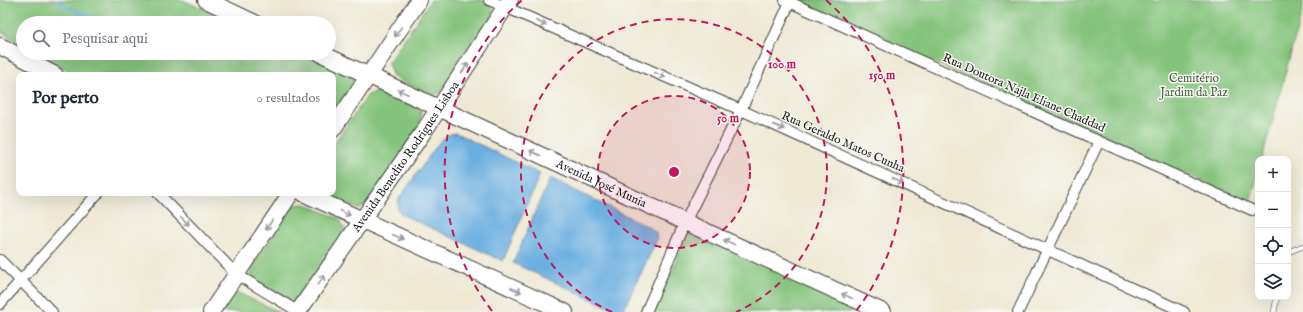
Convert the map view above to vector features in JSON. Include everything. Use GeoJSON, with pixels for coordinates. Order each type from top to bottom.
{"type":"FeatureCollection","features":[{"type":"Feature","properties":{"kind":"main road"},"geometry":{"type":"LineString","coordinates":[[206,0],[240,16]]}},
{"type":"Feature","properties":{"kind":"main road"},"geometry":{"type":"LineString","coordinates":[[336,125],[419,0]]}},
{"type":"Feature","properties":{"kind":"main road","name":"Avenida Benedito Rodrigues Lisboa"},"geometry":{"type":"LineString","coordinates":[[298,312],[362,221],[508,4]]}},
{"type":"Feature","properties":{"kind":"main road"},"geometry":{"type":"LineString","coordinates":[[1,49],[16,56]]}},
{"type":"Feature","properties":{"kind":"main road"},"geometry":{"type":"LineString","coordinates":[[23,60],[49,72]]}},
{"type":"Feature","properties":{"kind":"main road","name":"Avenida José Munia"},"geometry":{"type":"LineString","coordinates":[[335,60],[883,312]]}},
{"type":"Feature","properties":{"kind":"main road"},"geometry":{"type":"LineString","coordinates":[[211,312],[289,196]]}},
{"type":"Feature","properties":{"kind":"main road"},"geometry":{"type":"LineString","coordinates":[[309,196],[565,312]]}},
{"type":"Feature","properties":{"kind":"street","name":"Rua Geraldo Matos Cunha"},"geometry":{"type":"LineString","coordinates":[[489,0],[508,4],[1184,312]]}},
{"type":"Feature","properties":{"kind":"street"},"geometry":{"type":"LineString","coordinates":[[646,312],[685,222],[741,110],[788,1]]}},
{"type":"Feature","properties":{"kind":"street","name":"Rua Doutora Najla Eliane Chaddad"},"geometry":{"type":"LineString","coordinates":[[788,1],[1252,210]]}},
{"type":"Feature","properties":{"kind":"street"},"geometry":{"type":"LineString","coordinates":[[27,62],[38,72]]}},
{"type":"Feature","properties":{"kind":"street"},"geometry":{"type":"LineString","coordinates":[[1018,312],[1099,141]]}},
{"type":"Feature","properties":{"kind":"street"},"geometry":{"type":"LineString","coordinates":[[0,304],[95,196]]}},
{"type":"Feature","properties":{"kind":"street"},"geometry":{"type":"LineString","coordinates":[[161,196],[236,274],[298,312]]}},
{"type":"Feature","properties":{"kind":"street"},"geometry":{"type":"LineString","coordinates":[[0,260],[52,312]]}},
{"type":"Feature","properties":{"kind":"lane"},"geometry":{"type":"LineString","coordinates":[[1291,251],[1303,246]]}},
{"type":"Feature","properties":{"kind":"lane"},"geometry":{"type":"LineString","coordinates":[[1274,312],[1276,300]]}},
{"type":"Feature","properties":{"kind":"green space"},"geometry":{"type":"Polygon","coordinates":[[[0,0],[183,0],[218,16],[16,16],[16,41],[0,31],[0,0]]]}},
{"type":"Feature","properties":{"kind":"green space"},"geometry":{"type":"Polygon","coordinates":[[[431,0],[482,0],[490,4],[495,13],[442,92],[433,95],[393,77],[388,63],[431,0]]]}},
{"type":"Feature","properties":{"kind":"green space","name":"Cemitério Jardim da Paz"},"geometry":{"type":"Polygon","coordinates":[[[793,0],[1303,0],[1303,8],[1263,156],[1255,156],[1255,184],[1250,202],[793,0]]]}},
{"type":"Feature","properties":{"kind":"green space"},"geometry":{"type":"Polygon","coordinates":[[[48,60],[318,60],[361,79],[336,116],[336,72],[71,72],[48,60]]]}},
{"type":"Feature","properties":{"kind":"green space"},"geometry":{"type":"Polygon","coordinates":[[[379,91],[418,108],[421,113],[420,125],[368,203],[358,209],[329,196],[336,196],[336,141],[368,95],[379,91]]]}},
{"type":"Feature","properties":{"kind":"green space"},"geometry":{"type":"Polygon","coordinates":[[[305,204],[340,219],[345,231],[304,296],[295,301],[265,289],[252,278],[251,272],[253,266],[294,205],[305,204]]]}},
{"type":"Feature","properties":{"kind":"green space"},"geometry":{"type":"Polygon","coordinates":[[[690,229],[873,312],[654,312],[690,229]]]}},
{"type":"Feature","properties":{"kind":"green space"},"geometry":{"type":"Polygon","coordinates":[[[234,291],[279,312],[220,312],[234,291]]]}},
{"type":"Feature","properties":{"kind":"water"},"geometry":{"type":"Polygon","coordinates":[[[456,133],[540,174],[503,261],[403,215],[398,210],[399,199],[440,141],[450,134],[456,133]]]}},
{"type":"Feature","properties":{"kind":"water"},"geometry":{"type":"Polygon","coordinates":[[[550,178],[649,227],[656,233],[657,240],[625,306],[620,311],[617,311],[513,263],[550,178]]]}},
{"type":"Feature","properties":{"kind":"waterway"},"geometry":{"type":"LineString","coordinates":[[58,0],[69,8],[88,16]]}}]}
